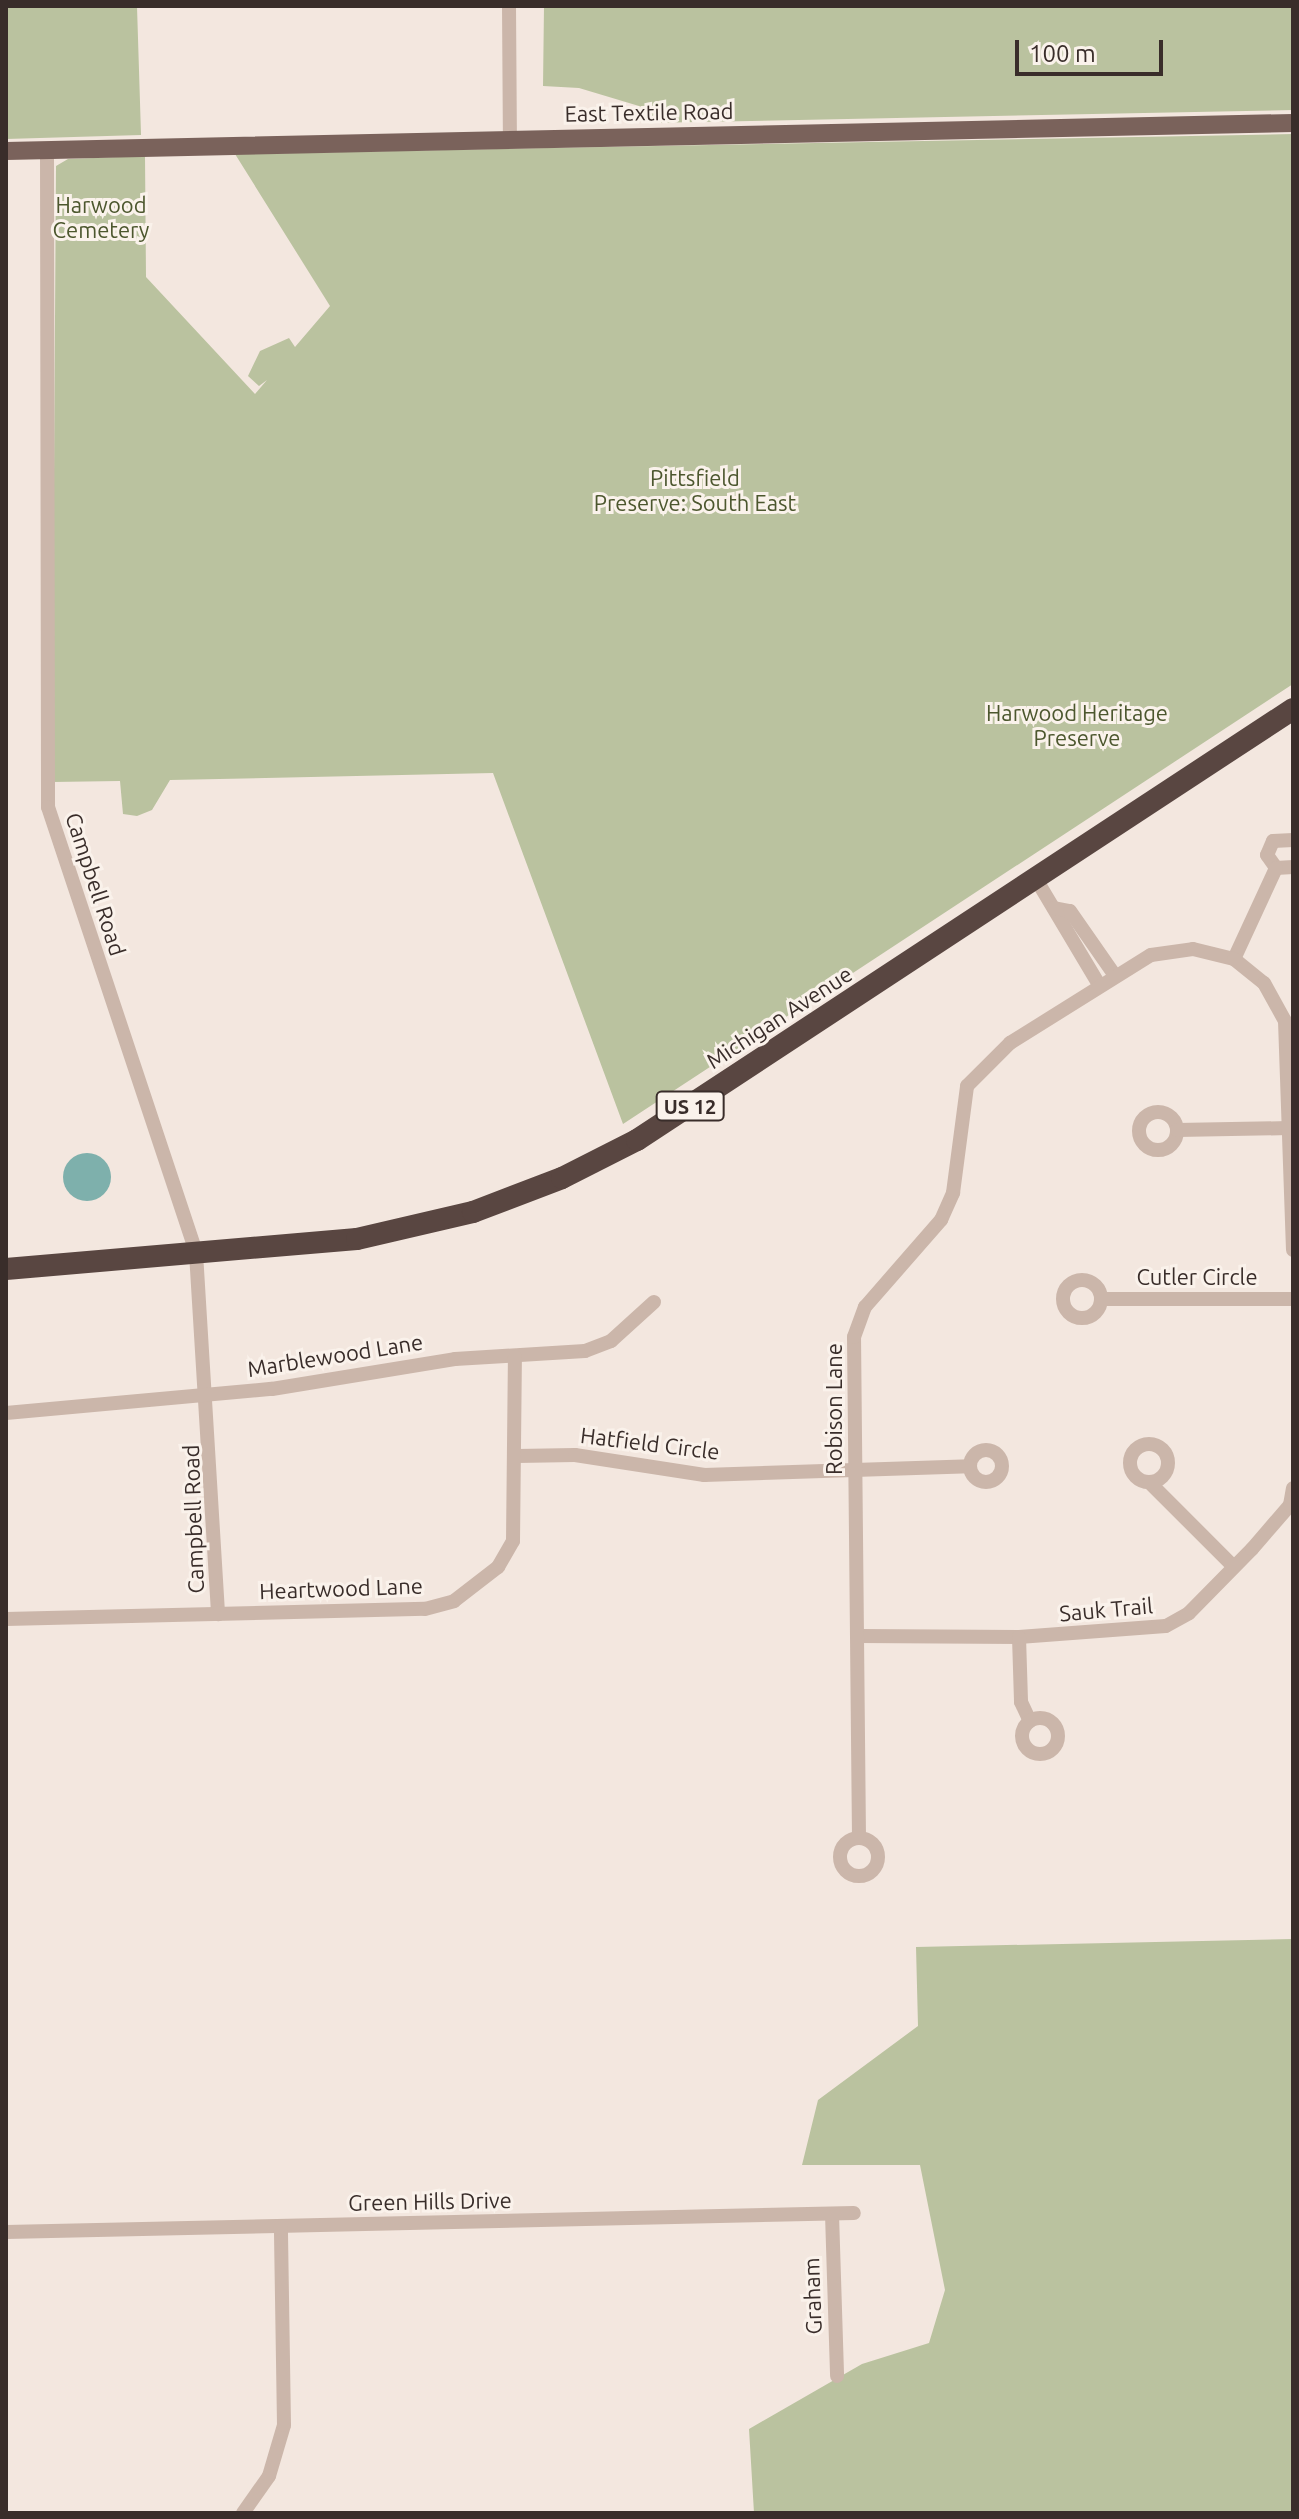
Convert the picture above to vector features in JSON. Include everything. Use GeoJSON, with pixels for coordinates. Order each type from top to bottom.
{"type":"FeatureCollection","features":[{"type":"Feature","properties":{"kind":"highway","name":"Michigan Avenue"},"geometry":{"type":"LineString","coordinates":[[196,1253],[403,1231],[562,1178],[637,1140],[1293,709]]}},
{"type":"Feature","properties":{"kind":"highway","name":"US 12"},"geometry":{"type":"LineString","coordinates":[[6,1269],[196,1253]]}},
{"type":"Feature","properties":{"kind":"main road","name":"East Textile Road"},"geometry":{"type":"LineString","coordinates":[[6,151],[1293,123]]}},
{"type":"Feature","properties":{"kind":"street"},"geometry":{"type":"LineString","coordinates":[[509,6],[510,138]]}},
{"type":"Feature","properties":{"kind":"street","name":"Campbell Road"},"geometry":{"type":"LineString","coordinates":[[47,151],[50,820],[196,1253],[208,1396],[218,1614]]}},
{"type":"Feature","properties":{"kind":"street"},"geometry":{"type":"LineString","coordinates":[[1234,959],[1276,868],[1270,845],[1293,840]]}},
{"type":"Feature","properties":{"kind":"street"},"geometry":{"type":"LineString","coordinates":[[1276,868],[1293,867]]}},
{"type":"Feature","properties":{"kind":"street"},"geometry":{"type":"LineString","coordinates":[[1036,879],[1054,908],[1056,922],[1098,983],[1173,949],[1234,959],[1264,983],[1285,1021],[1293,1250]]}},
{"type":"Feature","properties":{"kind":"street"},"geometry":{"type":"LineString","coordinates":[[1054,908],[1070,911],[1114,974]]}},
{"type":"Feature","properties":{"kind":"street","name":"Robison Lane"},"geometry":{"type":"LineString","coordinates":[[859,1838],[855,1472],[858,1322],[941,1220],[953,1193],[967,1086],[992,1056],[1098,983]]}},
{"type":"Feature","properties":{"kind":"street"},"geometry":{"type":"LineString","coordinates":[[1177,1130],[1288,1128]]}},
{"type":"Feature","properties":{"kind":"street","name":"Cutler Circle"},"geometry":{"type":"LineString","coordinates":[[1101,1299],[1293,1299]]}},
{"type":"Feature","properties":{"kind":"street","name":"Marblewood Lane"},"geometry":{"type":"LineString","coordinates":[[6,1413],[208,1396],[412,1364],[585,1351],[611,1341],[654,1302]]}},
{"type":"Feature","properties":{"kind":"street","name":"Heartwood Lane"},"geometry":{"type":"LineString","coordinates":[[6,1619],[425,1609],[454,1601],[498,1567],[513,1541],[517,1456],[515,1357]]}},
{"type":"Feature","properties":{"kind":"street","name":"Hatfield Circle"},"geometry":{"type":"LineString","coordinates":[[517,1456],[575,1455],[704,1475],[970,1466]]}},
{"type":"Feature","properties":{"kind":"street"},"geometry":{"type":"LineString","coordinates":[[1149,1482],[1234,1567]]}},
{"type":"Feature","properties":{"kind":"street","name":"Sauk Trail"},"geometry":{"type":"LineString","coordinates":[[859,1636],[1019,1637],[1166,1626],[1189,1613],[1292,1506],[1293,1488]]}},
{"type":"Feature","properties":{"kind":"street"},"geometry":{"type":"LineString","coordinates":[[1019,1637],[1021,1702],[1030,1721]]}},
{"type":"Feature","properties":{"kind":"street","name":"Green Hills Drive"},"geometry":{"type":"LineString","coordinates":[[6,2232],[854,2213]]}},
{"type":"Feature","properties":{"kind":"street","name":"Graham"},"geometry":{"type":"LineString","coordinates":[[832,2214],[837,2376]]}},
{"type":"Feature","properties":{"kind":"street"},"geometry":{"type":"LineString","coordinates":[[243,2513],[269,2476],[284,2425],[281,2226]]}},
{"type":"Feature","properties":{"kind":"green space"},"geometry":{"type":"Polygon","coordinates":[[[6,6],[137,6],[141,135],[6,139],[6,6]]]}},
{"type":"Feature","properties":{"kind":"green space"},"geometry":{"type":"Polygon","coordinates":[[[544,6],[1293,6],[1293,110],[646,123],[649,109],[579,88],[543,86],[544,6]]]}},
{"type":"Feature","properties":{"kind":"green space","name":"Pittsfield Preserve: South East"},"geometry":{"type":"Polygon","coordinates":[[[1293,134],[1293,684],[623,1124],[493,773],[170,780],[152,810],[137,816],[123,814],[120,781],[52,782],[56,166],[68,159],[145,156],[146,277],[255,394],[267,380],[259,386],[248,376],[260,351],[289,338],[295,347],[330,306],[235,154],[1293,134]]]}},
{"type":"Feature","properties":{"kind":"green space"},"geometry":{"type":"Polygon","coordinates":[[[1293,1939],[1293,2513],[754,2513],[749,2429],[862,2364],[929,2343],[945,2290],[920,2165],[802,2165],[818,2100],[918,2026],[916,1947],[1293,1939]]]}},
{"type":"Feature","properties":{"kind":"water"},"geometry":{"type":"Polygon","coordinates":[[[87,1153],[104,1160],[111,1177],[104,1194],[87,1201],[70,1194],[63,1177],[70,1160],[87,1153]]]}},
{"type":"Feature","properties":{"kind":"park label","name":"Harwood Cemetery"},"geometry":{"type":"Point","coordinates":[101,216]}},
{"type":"Feature","properties":{"kind":"park label","name":"Harwood Heritage Preserve"},"geometry":{"type":"Point","coordinates":[1077,724]}}]}
